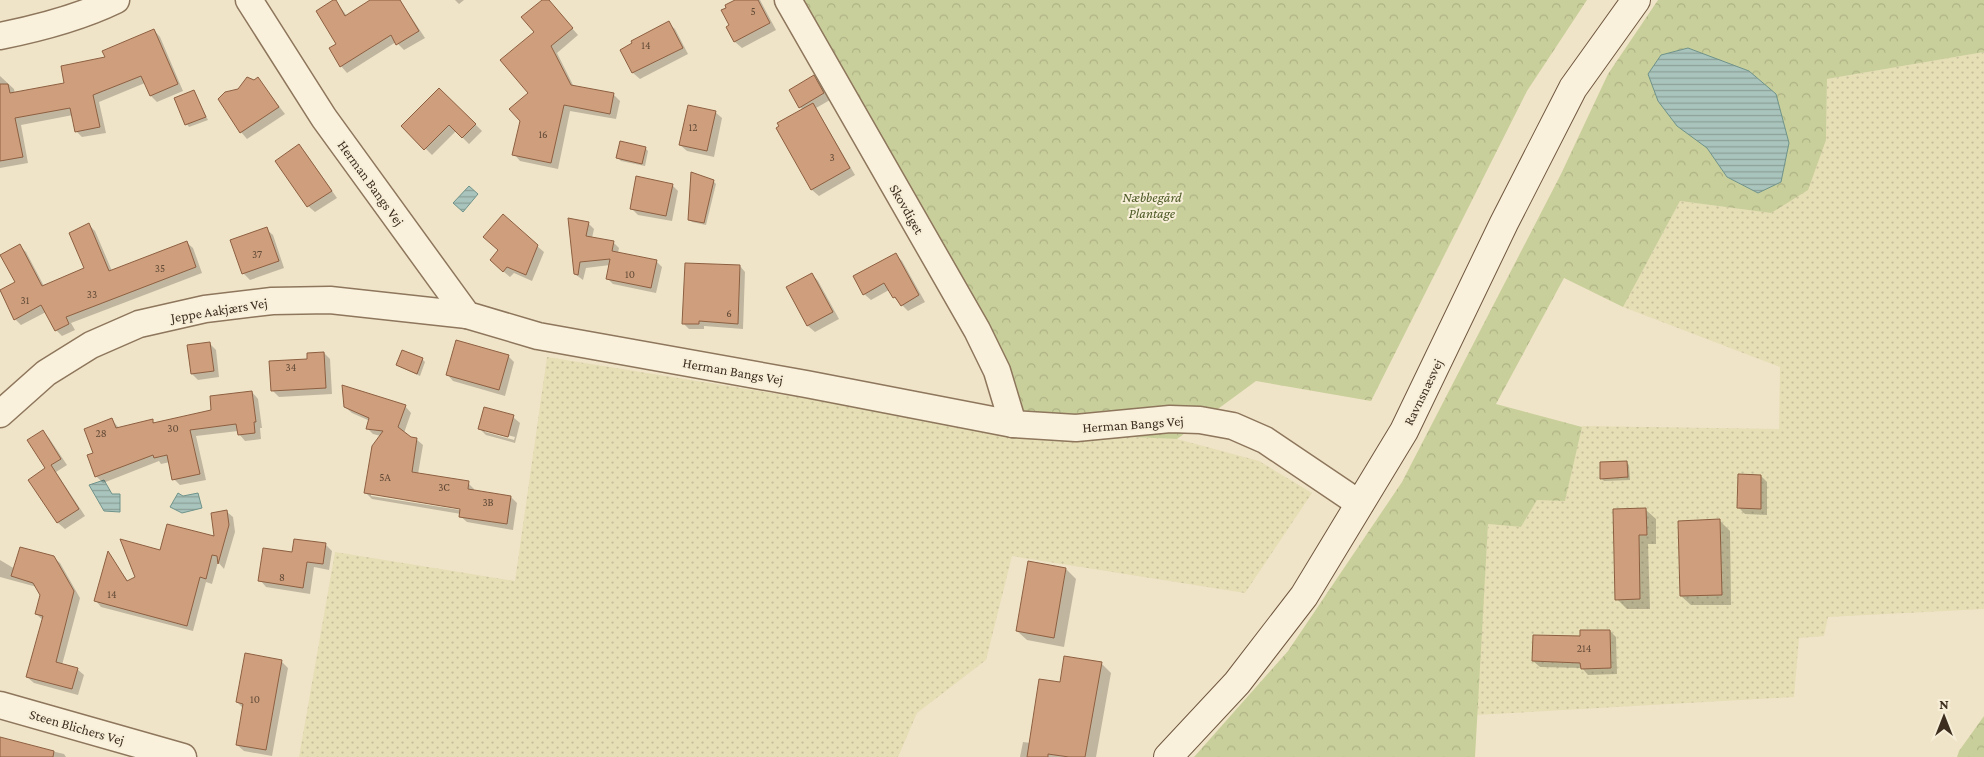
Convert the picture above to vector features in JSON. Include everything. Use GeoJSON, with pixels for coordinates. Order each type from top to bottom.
{"type":"FeatureCollection","features":[{"type":"Feature","properties":{"kind":"main road","name":"Ravnsnæsvej"},"geometry":{"type":"LineString","coordinates":[[1168,757],[1237,683],[1304,596],[1404,432],[1504,223],[1573,88],[1636,0]]}},
{"type":"Feature","properties":{"kind":"street"},"geometry":{"type":"LineString","coordinates":[[0,36],[40,28],[97,10],[116,0]]}},
{"type":"Feature","properties":{"kind":"street","name":"Herman Bangs Vej"},"geometry":{"type":"LineString","coordinates":[[249,0],[324,118],[467,315],[538,336],[806,384],[1013,424],[1076,428],[1170,419],[1200,420],[1233,426],[1265,440],[1360,504]]}},
{"type":"Feature","properties":{"kind":"street","name":"Skovdiget"},"geometry":{"type":"LineString","coordinates":[[788,0],[977,330],[997,371],[1013,424]]}},
{"type":"Feature","properties":{"kind":"street","name":"Jeppe Aakjærs Vej"},"geometry":{"type":"LineString","coordinates":[[0,414],[46,373],[92,344],[139,324],[205,309],[272,301],[330,300],[467,315]]}},
{"type":"Feature","properties":{"kind":"street","name":"Steen Blichers Vej"},"geometry":{"type":"LineString","coordinates":[[0,705],[183,757]]}},
{"type":"Feature","properties":{"kind":"shaded area"},"geometry":{"type":"Polygon","coordinates":[[[1984,52],[1984,609],[1828,617],[1824,636],[1799,638],[1794,697],[1476,715],[1488,524],[1521,527],[1537,500],[1565,500],[1582,426],[1779,429],[1780,367],[1623,307],[1680,201],[1771,213],[1826,140],[1827,79],[1984,52]]]}},
{"type":"Feature","properties":{"kind":"shaded area"},"geometry":{"type":"Polygon","coordinates":[[[547,357],[1015,432],[1177,439],[1259,461],[1312,493],[1245,593],[1012,556],[986,660],[917,713],[898,757],[299,757],[335,552],[515,581],[547,357]]]}},
{"type":"Feature","properties":{"kind":"green space","name":"Næbbegård Plantage"},"geometry":{"type":"Polygon","coordinates":[[[798,0],[1587,0],[1527,91],[1371,401],[1256,381],[1177,439],[1015,432],[798,0]]]}},
{"type":"Feature","properties":{"kind":"green space"},"geometry":{"type":"Polygon","coordinates":[[[1658,0],[1984,0],[1984,52],[1827,79],[1826,140],[1808,190],[1771,213],[1680,201],[1623,307],[1564,278],[1496,404],[1582,427],[1565,501],[1537,500],[1521,527],[1488,524],[1475,757],[1194,757],[1288,651],[1402,482],[1561,174],[1608,74],[1658,0]],[[1707,148],[1727,177],[1758,193],[1707,148]]]}},
{"type":"Feature","properties":{"kind":"green space"},"geometry":{"type":"Polygon","coordinates":[[[1984,716],[1984,757],[1957,757],[1959,751],[1984,716]]]}},
{"type":"Feature","properties":{"kind":"water"},"geometry":{"type":"Polygon","coordinates":[[[1688,48],[1749,71],[1776,94],[1789,143],[1781,182],[1758,193],[1727,177],[1707,148],[1677,126],[1658,101],[1648,74],[1661,55],[1688,48]]]}},
{"type":"Feature","properties":{"kind":"water"},"geometry":{"type":"Polygon","coordinates":[[[469,186],[478,194],[463,212],[453,203],[469,186]]]}},
{"type":"Feature","properties":{"kind":"water"},"geometry":{"type":"Polygon","coordinates":[[[104,480],[112,494],[120,494],[120,512],[104,511],[89,485],[104,480]]]}},
{"type":"Feature","properties":{"kind":"water"},"geometry":{"type":"Polygon","coordinates":[[[178,493],[183,496],[198,493],[202,508],[182,513],[170,507],[178,493]]]}},
{"type":"Feature","properties":{"kind":"building"},"geometry":{"type":"Polygon","coordinates":[[[336,0],[345,16],[370,0],[400,0],[419,31],[396,45],[391,35],[340,67],[329,48],[336,44],[316,11],[336,0]]]}},
{"type":"Feature","properties":{"kind":"building"},"geometry":{"type":"Polygon","coordinates":[[[542,0],[549,0],[573,28],[551,46],[571,85],[614,93],[610,114],[564,105],[551,163],[512,155],[520,121],[509,109],[528,93],[500,60],[534,32],[521,17],[542,0]]]}},
{"type":"Feature","properties":{"kind":"building"},"geometry":{"type":"Polygon","coordinates":[[[735,0],[758,0],[770,23],[734,42],[726,27],[729,25],[721,10],[726,8],[725,5],[735,0]]]}},
{"type":"Feature","properties":{"kind":"building"},"geometry":{"type":"Polygon","coordinates":[[[669,21],[683,48],[632,73],[620,50],[632,43],[631,41],[669,21]]]}},
{"type":"Feature","properties":{"kind":"building"},"geometry":{"type":"Polygon","coordinates":[[[154,29],[178,84],[150,96],[141,76],[93,95],[100,127],[75,132],[70,108],[15,118],[23,157],[0,161],[0,84],[8,84],[10,93],[64,83],[61,66],[105,57],[102,51],[154,29]]]}},
{"type":"Feature","properties":{"kind":"building"},"geometry":{"type":"Polygon","coordinates":[[[814,75],[824,93],[799,108],[789,90],[814,75]]]}},
{"type":"Feature","properties":{"kind":"building"},"geometry":{"type":"Polygon","coordinates":[[[247,77],[254,80],[258,77],[279,107],[240,133],[218,99],[225,92],[238,89],[247,77]]]}},
{"type":"Feature","properties":{"kind":"building"},"geometry":{"type":"Polygon","coordinates":[[[439,88],[476,124],[462,138],[449,125],[424,150],[401,126],[439,88]]]}},
{"type":"Feature","properties":{"kind":"building"},"geometry":{"type":"Polygon","coordinates":[[[194,90],[206,117],[185,125],[174,98],[194,90]]]}},
{"type":"Feature","properties":{"kind":"building"},"geometry":{"type":"Polygon","coordinates":[[[813,103],[850,168],[811,190],[776,128],[779,126],[777,123],[813,103]]]}},
{"type":"Feature","properties":{"kind":"building"},"geometry":{"type":"Polygon","coordinates":[[[688,105],[716,111],[707,151],[679,145],[688,105]]]}},
{"type":"Feature","properties":{"kind":"building"},"geometry":{"type":"Polygon","coordinates":[[[620,141],[646,147],[642,164],[616,158],[620,141]]]}},
{"type":"Feature","properties":{"kind":"building"},"geometry":{"type":"Polygon","coordinates":[[[299,144],[332,191],[307,207],[275,161],[299,144]]]}},
{"type":"Feature","properties":{"kind":"building"},"geometry":{"type":"Polygon","coordinates":[[[691,172],[714,180],[704,223],[688,220],[691,172]]]}},
{"type":"Feature","properties":{"kind":"building"},"geometry":{"type":"Polygon","coordinates":[[[636,176],[673,184],[666,216],[630,209],[636,176]]]}},
{"type":"Feature","properties":{"kind":"building"},"geometry":{"type":"Polygon","coordinates":[[[503,214],[538,245],[526,275],[507,267],[503,272],[490,260],[498,250],[483,237],[503,214]]]}},
{"type":"Feature","properties":{"kind":"building"},"geometry":{"type":"Polygon","coordinates":[[[568,218],[589,222],[586,236],[614,241],[612,251],[657,260],[651,288],[606,279],[610,259],[580,262],[578,275],[574,274],[568,218]]]}},
{"type":"Feature","properties":{"kind":"building"},"geometry":{"type":"Polygon","coordinates":[[[89,223],[109,271],[187,241],[196,267],[66,317],[69,324],[55,331],[41,305],[14,320],[0,290],[15,282],[0,255],[20,244],[42,286],[84,268],[69,233],[89,223]]]}},
{"type":"Feature","properties":{"kind":"building"},"geometry":{"type":"Polygon","coordinates":[[[267,227],[279,261],[242,274],[230,240],[267,227]]]}},
{"type":"Feature","properties":{"kind":"building"},"geometry":{"type":"Polygon","coordinates":[[[896,253],[919,295],[901,306],[895,297],[893,298],[884,283],[863,295],[853,276],[896,253]]]}},
{"type":"Feature","properties":{"kind":"building"},"geometry":{"type":"Polygon","coordinates":[[[685,263],[740,265],[738,324],[699,321],[699,324],[682,324],[685,263]]]}},
{"type":"Feature","properties":{"kind":"building"},"geometry":{"type":"Polygon","coordinates":[[[812,273],[833,312],[807,326],[786,287],[812,273]]]}},
{"type":"Feature","properties":{"kind":"building"},"geometry":{"type":"Polygon","coordinates":[[[456,340],[509,355],[499,390],[446,375],[456,340]]]}},
{"type":"Feature","properties":{"kind":"building"},"geometry":{"type":"Polygon","coordinates":[[[210,342],[214,371],[191,374],[187,345],[210,342]]]}},
{"type":"Feature","properties":{"kind":"building"},"geometry":{"type":"Polygon","coordinates":[[[402,350],[423,358],[417,374],[396,365],[402,350]]]}},
{"type":"Feature","properties":{"kind":"building"},"geometry":{"type":"Polygon","coordinates":[[[324,352],[326,388],[271,391],[269,361],[307,359],[307,353],[324,352]]]}},
{"type":"Feature","properties":{"kind":"building"},"geometry":{"type":"Polygon","coordinates":[[[342,385],[406,405],[398,427],[411,437],[417,438],[412,472],[469,481],[468,489],[511,496],[507,524],[459,517],[460,509],[364,493],[372,446],[383,431],[366,429],[369,418],[344,407],[342,385]]]}},
{"type":"Feature","properties":{"kind":"building"},"geometry":{"type":"Polygon","coordinates":[[[252,391],[256,422],[254,422],[255,433],[238,435],[236,424],[190,430],[200,474],[172,480],[167,455],[154,458],[153,455],[95,477],[87,455],[93,453],[84,429],[112,418],[116,428],[153,419],[153,423],[211,410],[210,396],[252,391]]]}},
{"type":"Feature","properties":{"kind":"building"},"geometry":{"type":"Polygon","coordinates":[[[484,407],[514,415],[508,437],[478,429],[484,407]]]}},
{"type":"Feature","properties":{"kind":"building"},"geometry":{"type":"Polygon","coordinates":[[[43,430],[61,459],[51,465],[79,509],[57,523],[28,480],[45,468],[27,440],[43,430]]]}},
{"type":"Feature","properties":{"kind":"building"},"geometry":{"type":"Polygon","coordinates":[[[1627,461],[1628,477],[1600,479],[1600,462],[1627,461]]]}},
{"type":"Feature","properties":{"kind":"building"},"geometry":{"type":"Polygon","coordinates":[[[1738,474],[1761,475],[1761,509],[1737,508],[1738,474]]]}},
{"type":"Feature","properties":{"kind":"building"},"geometry":{"type":"Polygon","coordinates":[[[1646,508],[1647,535],[1639,535],[1640,599],[1615,600],[1613,509],[1646,508]]]}},
{"type":"Feature","properties":{"kind":"building"},"geometry":{"type":"Polygon","coordinates":[[[227,510],[229,525],[218,564],[217,556],[212,555],[206,579],[200,577],[187,626],[94,601],[108,551],[127,581],[135,577],[120,539],[160,550],[167,524],[214,536],[211,513],[227,510]]]}},
{"type":"Feature","properties":{"kind":"building"},"geometry":{"type":"Polygon","coordinates":[[[1720,519],[1722,595],[1680,596],[1678,521],[1720,519]]]}},
{"type":"Feature","properties":{"kind":"building"},"geometry":{"type":"Polygon","coordinates":[[[294,539],[326,543],[323,564],[307,562],[303,588],[258,581],[263,548],[292,552],[294,539]]]}},
{"type":"Feature","properties":{"kind":"building"},"geometry":{"type":"Polygon","coordinates":[[[20,547],[54,556],[74,591],[56,662],[78,668],[72,689],[26,677],[43,616],[35,614],[40,595],[33,583],[11,576],[20,547]]]}},
{"type":"Feature","properties":{"kind":"building"},"geometry":{"type":"Polygon","coordinates":[[[1028,561],[1066,568],[1054,638],[1016,631],[1028,561]]]}},
{"type":"Feature","properties":{"kind":"building"},"geometry":{"type":"Polygon","coordinates":[[[1580,630],[1610,630],[1611,668],[1581,669],[1580,663],[1532,661],[1533,635],[1580,636],[1580,630]]]}},
{"type":"Feature","properties":{"kind":"building"},"geometry":{"type":"Polygon","coordinates":[[[245,653],[282,660],[266,750],[236,745],[243,704],[236,702],[245,653]]]}},
{"type":"Feature","properties":{"kind":"building"},"geometry":{"type":"Polygon","coordinates":[[[1064,656],[1102,662],[1085,757],[1048,754],[1048,757],[1027,757],[1039,679],[1060,682],[1064,656]]]}},
{"type":"Feature","properties":{"kind":"building"},"geometry":{"type":"Polygon","coordinates":[[[0,737],[54,751],[53,757],[0,757],[0,737]]]}}]}
